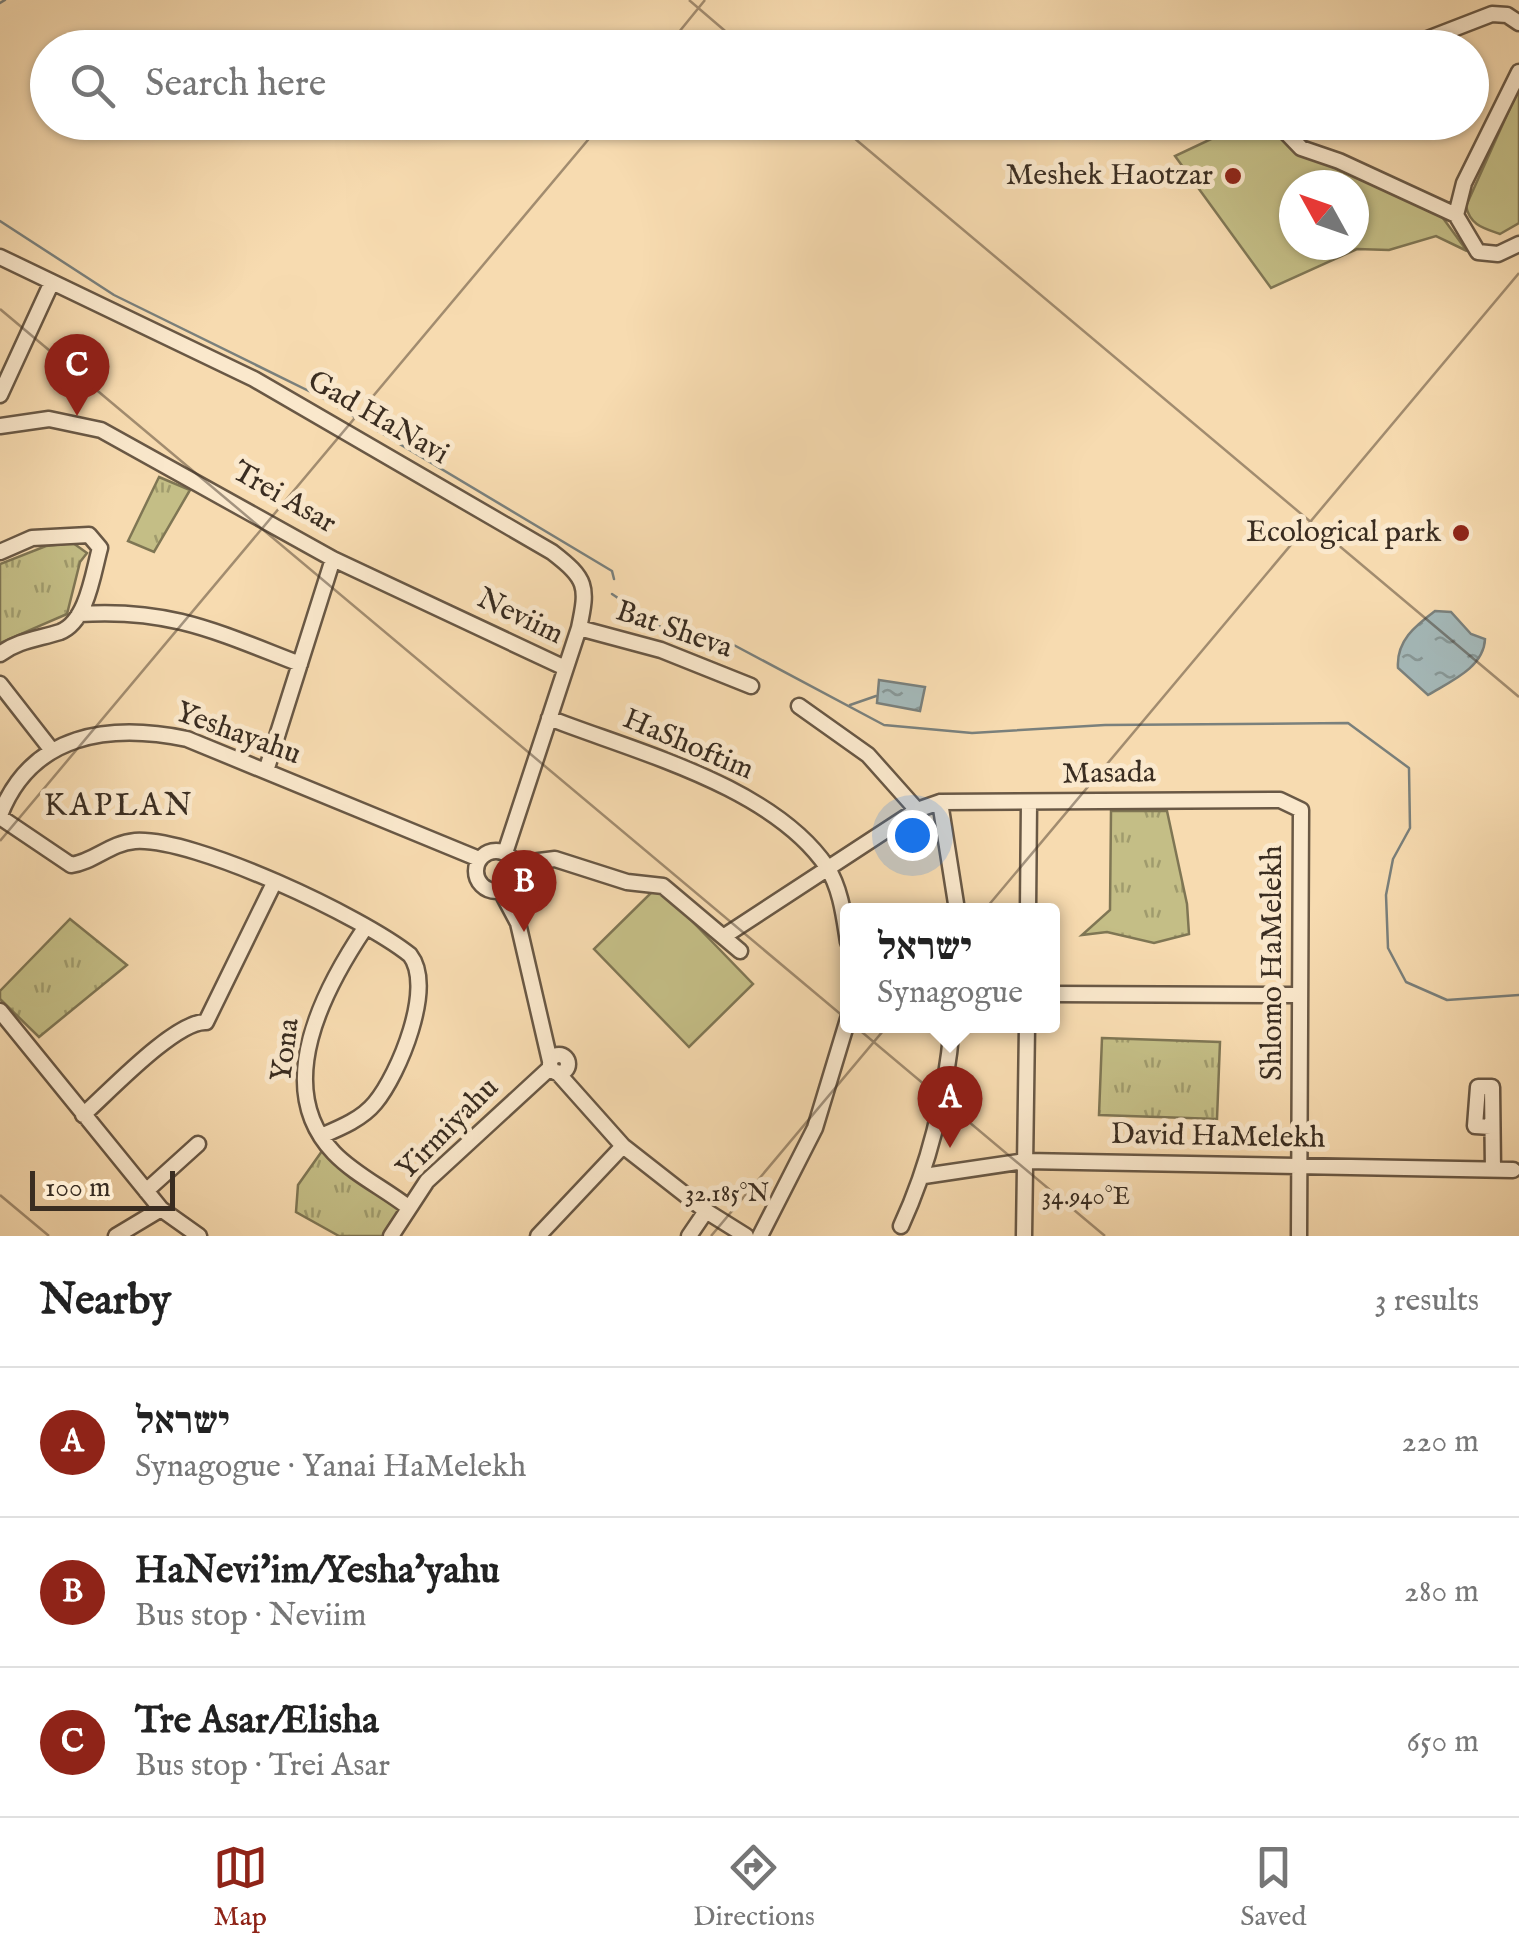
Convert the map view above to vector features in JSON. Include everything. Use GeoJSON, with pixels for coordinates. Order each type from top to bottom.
{"type":"FeatureCollection","features":[{"type":"Feature","properties":{"kind":"street"},"geometry":{"type":"LineString","coordinates":[[1451,30],[1492,14],[1506,15],[1519,23]]}},
{"type":"Feature","properties":{"kind":"street"},"geometry":{"type":"LineString","coordinates":[[1489,136],[1519,72]]}},
{"type":"Feature","properties":{"kind":"street"},"geometry":{"type":"LineString","coordinates":[[1293,140],[1301,148],[1339,160],[1456,215],[1478,252],[1498,254],[1519,244]]}},
{"type":"Feature","properties":{"kind":"street"},"geometry":{"type":"LineString","coordinates":[[1456,215],[1460,197],[1487,140]]}},
{"type":"Feature","properties":{"kind":"street"},"geometry":{"type":"LineString","coordinates":[[1440,208],[1460,197]]}},
{"type":"Feature","properties":{"kind":"street"},"geometry":{"type":"LineString","coordinates":[[0,257],[52,282],[0,395]]}},
{"type":"Feature","properties":{"kind":"street","name":"Gad HaNavi"},"geometry":{"type":"LineString","coordinates":[[52,282],[254,379],[552,552],[579,574],[585,586],[578,628],[563,667]]}},
{"type":"Feature","properties":{"kind":"street","name":"Trei Asar"},"geometry":{"type":"LineString","coordinates":[[0,426],[49,418],[102,430],[333,559],[266,771]]}},
{"type":"Feature","properties":{"kind":"street"},"geometry":{"type":"LineString","coordinates":[[0,552],[32,538],[94,537],[100,548],[79,614],[65,630],[19,642],[0,654]]}},
{"type":"Feature","properties":{"kind":"street","name":"Neviim"},"geometry":{"type":"LineString","coordinates":[[333,559],[563,667],[510,858]]}},
{"type":"Feature","properties":{"kind":"street"},"geometry":{"type":"LineString","coordinates":[[79,614],[132,611],[187,620],[300,664]]}},
{"type":"Feature","properties":{"kind":"street","name":"Bat Sheva"},"geometry":{"type":"LineString","coordinates":[[578,628],[661,650],[751,686]]}},
{"type":"Feature","properties":{"kind":"street"},"geometry":{"type":"LineString","coordinates":[[0,684],[50,748],[23,776],[0,816],[71,865],[119,844],[163,842],[274,882],[401,948],[417,964],[420,976],[414,1015],[400,1060],[374,1105],[321,1136]]}},
{"type":"Feature","properties":{"kind":"street"},"geometry":{"type":"LineString","coordinates":[[799,706],[868,755],[917,810]]}},
{"type":"Feature","properties":{"kind":"street","name":"HaShoftim"},"geometry":{"type":"LineString","coordinates":[[549,718],[753,802],[798,836],[827,868],[842,903]]}},
{"type":"Feature","properties":{"kind":"street","name":"Yeshayahu"},"geometry":{"type":"LineString","coordinates":[[50,748],[78,738],[135,731],[187,739],[479,859]]}},
{"type":"Feature","properties":{"kind":"street","name":"Masada"},"geometry":{"type":"LineString","coordinates":[[726,935],[917,810],[940,802],[1280,800],[1301,810]]}},
{"type":"Feature","properties":{"kind":"street"},"geometry":{"type":"LineString","coordinates":[[940,802],[956,903]]}},
{"type":"Feature","properties":{"kind":"street"},"geometry":{"type":"LineString","coordinates":[[1028,903],[1029,803]]}},
{"type":"Feature","properties":{"kind":"street","name":"Shlomo HaMelekh"},"geometry":{"type":"LineString","coordinates":[[1299,1236],[1301,810]]}},
{"type":"Feature","properties":{"kind":"street"},"geometry":{"type":"LineString","coordinates":[[510,858],[514,882],[501,891],[485,889],[477,880],[479,859],[489,852],[510,858],[555,859],[627,882],[663,886],[726,935],[740,951]]}},
{"type":"Feature","properties":{"kind":"street"},"geometry":{"type":"LineString","coordinates":[[82,1115],[169,1040],[196,1022],[206,1022],[274,882]]}},
{"type":"Feature","properties":{"kind":"street"},"geometry":{"type":"LineString","coordinates":[[501,891],[518,923],[539,1022],[558,1064],[623,1146],[706,1211],[746,1236]]}},
{"type":"Feature","properties":{"kind":"street","name":"Yona"},"geometry":{"type":"LineString","coordinates":[[365,928],[325,991],[314,1023],[306,1096],[312,1120],[335,1154],[408,1207]]}},
{"type":"Feature","properties":{"kind":"street"},"geometry":{"type":"LineString","coordinates":[[1060,994],[1300,995]]}},
{"type":"Feature","properties":{"kind":"street"},"geometry":{"type":"LineString","coordinates":[[0,1011],[146,1191],[162,1209],[199,1236]]}},
{"type":"Feature","properties":{"kind":"street"},"geometry":{"type":"LineString","coordinates":[[760,1236],[815,1128],[844,1033]]}},
{"type":"Feature","properties":{"kind":"street"},"geometry":{"type":"LineString","coordinates":[[901,1226],[924,1176],[949,1063],[951,1033]]}},
{"type":"Feature","properties":{"kind":"street"},"geometry":{"type":"LineString","coordinates":[[1024,1236],[1026,1033]]}},
{"type":"Feature","properties":{"kind":"street","name":"Yirmiyahu"},"geometry":{"type":"LineString","coordinates":[[391,1236],[427,1181],[558,1064]]}},
{"type":"Feature","properties":{"kind":"street"},"geometry":{"type":"LineString","coordinates":[[1491,1127],[1493,1170]]}},
{"type":"Feature","properties":{"kind":"street"},"geometry":{"type":"LineString","coordinates":[[146,1191],[198,1144]]}},
{"type":"Feature","properties":{"kind":"street"},"geometry":{"type":"LineString","coordinates":[[538,1236],[623,1146]]}},
{"type":"Feature","properties":{"kind":"street","name":"David HaMelekh"},"geometry":{"type":"LineString","coordinates":[[924,1176],[1025,1161],[1514,1170]]}},
{"type":"Feature","properties":{"kind":"street"},"geometry":{"type":"LineString","coordinates":[[116,1236],[162,1209]]}},
{"type":"Feature","properties":{"kind":"street"},"geometry":{"type":"LineString","coordinates":[[689,1236],[706,1211]]}},
{"type":"Feature","properties":{"kind":"green space"},"geometry":{"type":"Polygon","coordinates":[[[1519,88],[1519,223],[1500,234],[1474,222],[1466,206],[1519,88]]]}},
{"type":"Feature","properties":{"kind":"green space"},"geometry":{"type":"Polygon","coordinates":[[[1209,140],[1282,140],[1292,149],[1340,170],[1279,170],[1279,260],[1333,260],[1271,288],[1175,156],[1209,140]]]}},
{"type":"Feature","properties":{"kind":"green space"},"geometry":{"type":"Polygon","coordinates":[[[1369,183],[1440,214],[1467,251],[1436,236],[1389,250],[1369,249],[1369,183]]]}},
{"type":"Feature","properties":{"kind":"green space"},"geometry":{"type":"Polygon","coordinates":[[[159,477],[190,490],[154,552],[128,541],[159,477]]]}},
{"type":"Feature","properties":{"kind":"green space"},"geometry":{"type":"Polygon","coordinates":[[[73,543],[87,553],[80,562],[67,614],[0,643],[0,564],[46,546],[73,543]]]}},
{"type":"Feature","properties":{"kind":"green space"},"geometry":{"type":"Polygon","coordinates":[[[1111,811],[1167,811],[1187,904],[1189,934],[1154,943],[1107,932],[1082,935],[1110,910],[1111,811]]]}},
{"type":"Feature","properties":{"kind":"green space"},"geometry":{"type":"Polygon","coordinates":[[[658,886],[753,984],[689,1047],[594,949],[658,886]]]}},
{"type":"Feature","properties":{"kind":"green space"},"geometry":{"type":"Polygon","coordinates":[[[70,919],[127,965],[39,1037],[0,999],[0,991],[70,919]]]}},
{"type":"Feature","properties":{"kind":"green space"},"geometry":{"type":"Polygon","coordinates":[[[1102,1038],[1220,1042],[1217,1119],[1099,1115],[1102,1038]]]}},
{"type":"Feature","properties":{"kind":"green space"},"geometry":{"type":"Polygon","coordinates":[[[322,1151],[400,1209],[385,1236],[339,1236],[296,1212],[298,1185],[322,1151]]]}},
{"type":"Feature","properties":{"kind":"water"},"geometry":{"type":"Polygon","coordinates":[[[1435,611],[1451,612],[1471,634],[1485,639],[1472,666],[1428,695],[1398,668],[1398,658],[1408,635],[1435,611]]]}},
{"type":"Feature","properties":{"kind":"water"},"geometry":{"type":"Polygon","coordinates":[[[879,680],[925,687],[920,711],[877,703],[879,680]]]}},
{"type":"Feature","properties":{"kind":"waterway"},"geometry":{"type":"LineString","coordinates":[[0,3],[5,0]]}},
{"type":"Feature","properties":{"kind":"waterway"},"geometry":{"type":"LineString","coordinates":[[0,221],[114,295],[321,397],[612,571],[614,579]]}},
{"type":"Feature","properties":{"kind":"waterway"},"geometry":{"type":"LineString","coordinates":[[612,594],[683,642],[715,635],[884,725],[972,733],[1105,725],[1348,723],[1409,768],[1410,828],[1393,859],[1386,895],[1388,948],[1406,982],[1447,1000],[1519,995]]}},
{"type":"Feature","properties":{"kind":"waterway"},"geometry":{"type":"LineString","coordinates":[[850,705],[876,696]]}},
{"type":"Feature","properties":{"kind":"place","name":"Meshek Haotzar"},"geometry":{"type":"Point","coordinates":[1233,176]}},
{"type":"Feature","properties":{"kind":"place","name":"Tre Asar/Elisha"},"geometry":{"type":"Point","coordinates":[77,416]}},
{"type":"Feature","properties":{"kind":"place","name":"Ecological park"},"geometry":{"type":"Point","coordinates":[1461,533]}},
{"type":"Feature","properties":{"kind":"place","name":"HaNevi'im/Yesha'yahu"},"geometry":{"type":"Point","coordinates":[524,932]}},
{"type":"Feature","properties":{"kind":"place","name":"ישראל"},"geometry":{"type":"Point","coordinates":[950,1148]}},
{"type":"Feature","properties":{"kind":"district","name":"KAPLAN"},"geometry":{"type":"Point","coordinates":[119,806]}}]}
